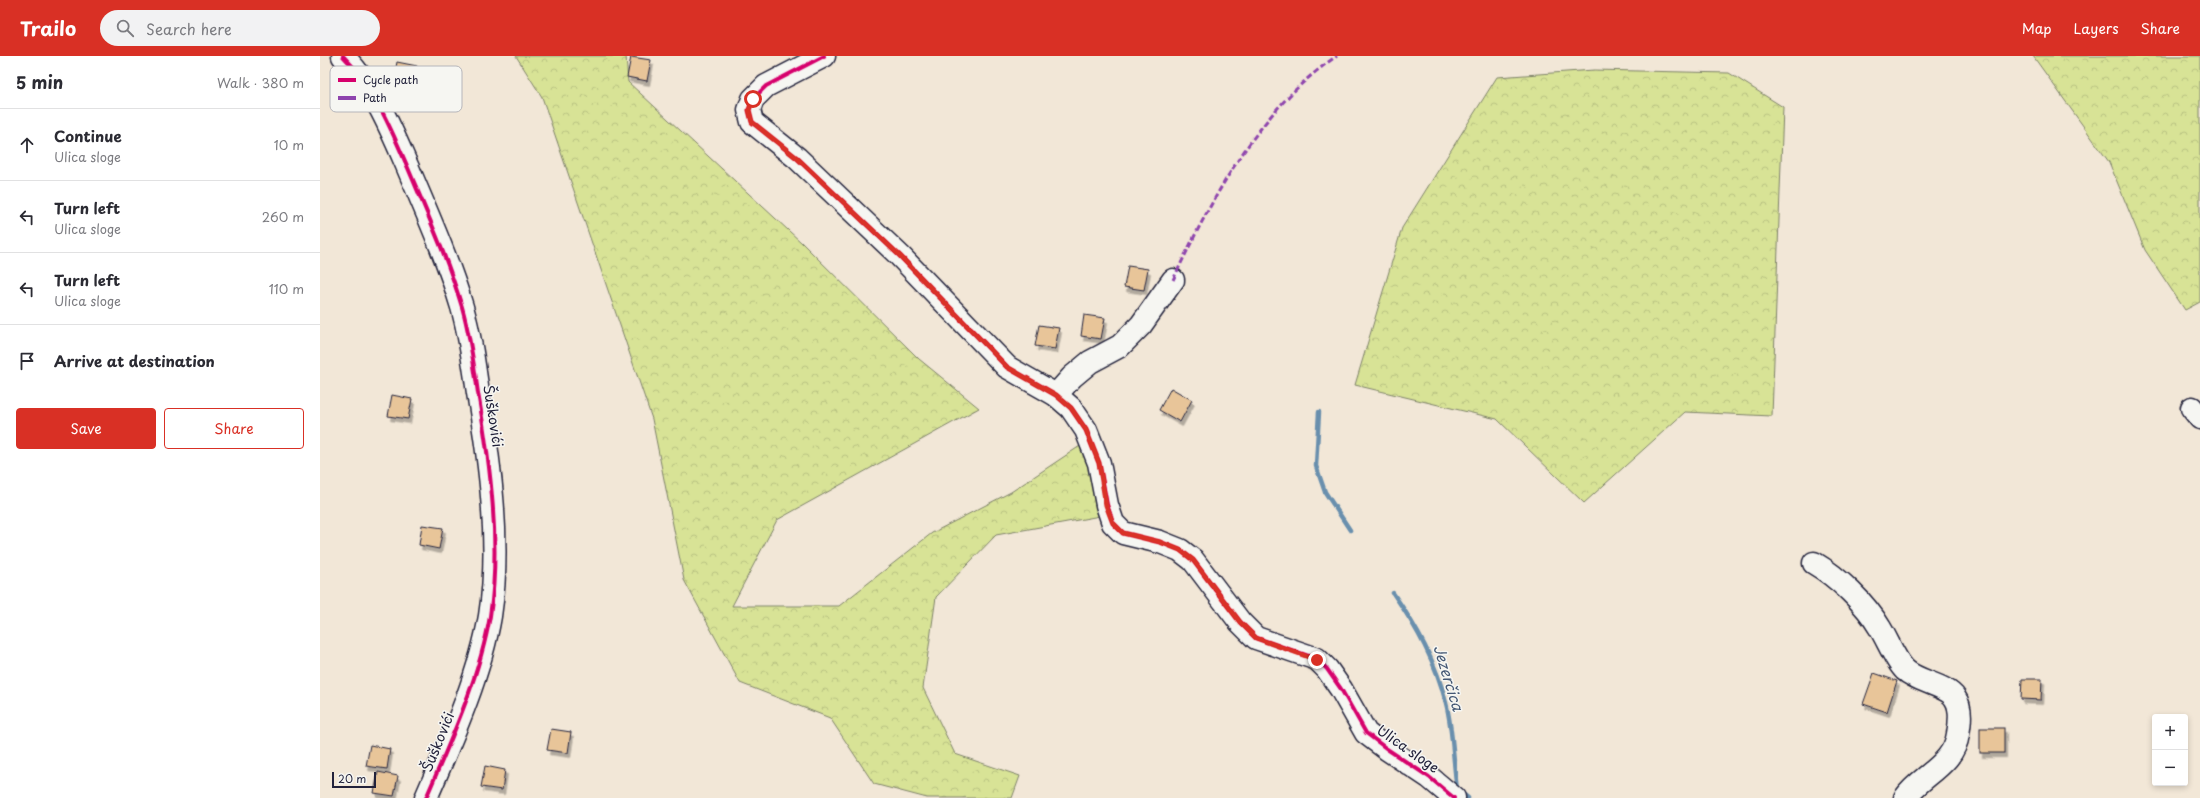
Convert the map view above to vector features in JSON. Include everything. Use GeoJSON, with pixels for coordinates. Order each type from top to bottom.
{"type":"FeatureCollection","features":[{"type":"Feature","properties":{"kind":"street","name":"Šuškovići"},"geometry":{"type":"LineString","coordinates":[[343,56],[351,66]]}},
{"type":"Feature","properties":{"kind":"street","name":"Ulica sloge"},"geometry":{"type":"LineString","coordinates":[[824,56],[766,86],[753,99],[749,110],[752,122],[797,158],[900,256],[1007,367],[1056,395],[1071,408],[1086,430],[1099,463],[1106,505],[1113,523],[1123,533],[1160,542],[1180,550],[1193,560],[1240,622],[1256,638],[1317,660],[1327,669],[1341,689],[1366,733],[1429,777],[1454,798]]}},
{"type":"Feature","properties":{"kind":"street","name":"Šuškovići"},"geometry":{"type":"LineString","coordinates":[[382,112],[393,134],[446,260],[466,322],[487,443],[494,542],[490,616],[483,645],[457,727],[426,798]]}},
{"type":"Feature","properties":{"kind":"street"},"geometry":{"type":"LineString","coordinates":[[1056,395],[1072,377],[1090,362],[1120,346],[1141,326],[1172,280]]}},
{"type":"Feature","properties":{"kind":"street"},"geometry":{"type":"LineString","coordinates":[[1814,562],[1829,571],[1868,610],[1905,670],[1918,678],[1952,694],[1956,699],[1960,714],[1958,736],[1952,751],[1942,765],[1905,798]]}},
{"type":"Feature","properties":{"kind":"green space"},"geometry":{"type":"Polygon","coordinates":[[[516,56],[626,56],[628,82],[802,243],[919,359],[979,408],[777,520],[732,606],[839,606],[932,533],[1011,492],[1095,436],[1100,516],[996,535],[936,597],[923,688],[955,754],[1020,776],[1012,798],[927,798],[874,784],[830,718],[740,683],[684,580],[652,419],[542,97],[516,56]]]}},
{"type":"Feature","properties":{"kind":"green space"},"geometry":{"type":"Polygon","coordinates":[[[2033,56],[2200,56],[2200,302],[2185,310],[2145,250],[2109,162],[2033,56]]]}},
{"type":"Feature","properties":{"kind":"green space"},"geometry":{"type":"Polygon","coordinates":[[[1594,70],[1729,73],[1783,107],[1772,416],[1685,412],[1584,503],[1497,419],[1355,385],[1402,228],[1497,77],[1594,70]]]}},
{"type":"Feature","properties":{"kind":"building"},"geometry":{"type":"Polygon","coordinates":[[[631,57],[651,60],[647,81],[627,77],[631,57]]]}},
{"type":"Feature","properties":{"kind":"building"},"geometry":{"type":"Polygon","coordinates":[[[397,62],[417,66],[396,66],[397,62]]]}},
{"type":"Feature","properties":{"kind":"building"},"geometry":{"type":"Polygon","coordinates":[[[1128,266],[1148,269],[1144,290],[1124,287],[1128,266]]]}},
{"type":"Feature","properties":{"kind":"building"},"geometry":{"type":"Polygon","coordinates":[[[1084,315],[1105,318],[1101,339],[1081,336],[1084,315]]]}},
{"type":"Feature","properties":{"kind":"building"},"geometry":{"type":"Polygon","coordinates":[[[1039,325],[1059,328],[1055,349],[1035,346],[1039,325]]]}},
{"type":"Feature","properties":{"kind":"building"},"geometry":{"type":"Polygon","coordinates":[[[1171,388],[1192,400],[1180,422],[1159,410],[1171,388]]]}},
{"type":"Feature","properties":{"kind":"building"},"geometry":{"type":"Polygon","coordinates":[[[392,395],[412,399],[408,419],[388,416],[392,395]]]}},
{"type":"Feature","properties":{"kind":"building"},"geometry":{"type":"Polygon","coordinates":[[[422,525],[443,528],[439,549],[419,545],[422,525]]]}},
{"type":"Feature","properties":{"kind":"building"},"geometry":{"type":"Polygon","coordinates":[[[1874,673],[1897,681],[1887,712],[1863,704],[1874,673]]]}},
{"type":"Feature","properties":{"kind":"building"},"geometry":{"type":"Polygon","coordinates":[[[2022,679],[2042,679],[2041,700],[2021,699],[2022,679]]]}},
{"type":"Feature","properties":{"kind":"building"},"geometry":{"type":"Polygon","coordinates":[[[1980,728],[2004,728],[2004,753],[1980,753],[1980,728]]]}},
{"type":"Feature","properties":{"kind":"building"},"geometry":{"type":"Polygon","coordinates":[[[551,729],[571,732],[568,753],[547,750],[551,729]]]}},
{"type":"Feature","properties":{"kind":"building"},"geometry":{"type":"Polygon","coordinates":[[[370,745],[390,749],[387,769],[366,766],[370,745]]]}},
{"type":"Feature","properties":{"kind":"building"},"geometry":{"type":"Polygon","coordinates":[[[485,766],[505,770],[502,790],[481,787],[485,766]]]}},
{"type":"Feature","properties":{"kind":"building"},"geometry":{"type":"Polygon","coordinates":[[[378,772],[398,776],[394,796],[374,793],[378,772]]]}},
{"type":"Feature","properties":{"kind":"waterway","name":"Jezerčica"},"geometry":{"type":"LineString","coordinates":[[1319,412],[1316,466],[1325,492],[1350,530]]}},
{"type":"Feature","properties":{"kind":"waterway","name":"Jezerčica"},"geometry":{"type":"LineString","coordinates":[[1393,593],[1418,632],[1437,673],[1446,703],[1452,735],[1457,789],[1468,798]]}},
{"type":"Feature","properties":{"kind":"marked path"},"geometry":{"type":"LineString","coordinates":[[1173,280],[1221,187],[1261,128],[1284,101],[1309,77],[1337,56]]}},
{"type":"Feature","properties":{"kind":"cycle path"},"geometry":{"type":"LineString","coordinates":[[343,56],[352,66]]}},
{"type":"Feature","properties":{"kind":"cycle path"},"geometry":{"type":"LineString","coordinates":[[824,56],[766,86],[753,99],[749,110],[752,122],[797,158],[900,256],[1007,367],[1056,395],[1071,408],[1086,430],[1099,463],[1107,505],[1113,523],[1123,533],[1160,542],[1180,550],[1193,560],[1240,622],[1256,638],[1317,659],[1327,669],[1341,689],[1366,733],[1429,777],[1454,798]]}},
{"type":"Feature","properties":{"kind":"cycle path"},"geometry":{"type":"LineString","coordinates":[[382,112],[402,153],[430,219],[462,307],[470,339],[493,504],[493,589],[490,616],[485,639],[472,685],[426,798]]}},
{"type":"Feature","properties":{"kind":"route"},"geometry":{"type":"LineString","coordinates":[[753,99],[749,110],[752,122],[797,158],[900,256],[1007,367],[1056,395],[1071,408],[1086,430],[1099,463],[1106,505],[1113,523],[1123,533],[1160,542],[1180,550],[1193,560],[1240,622],[1256,638],[1317,660]]}}]}
